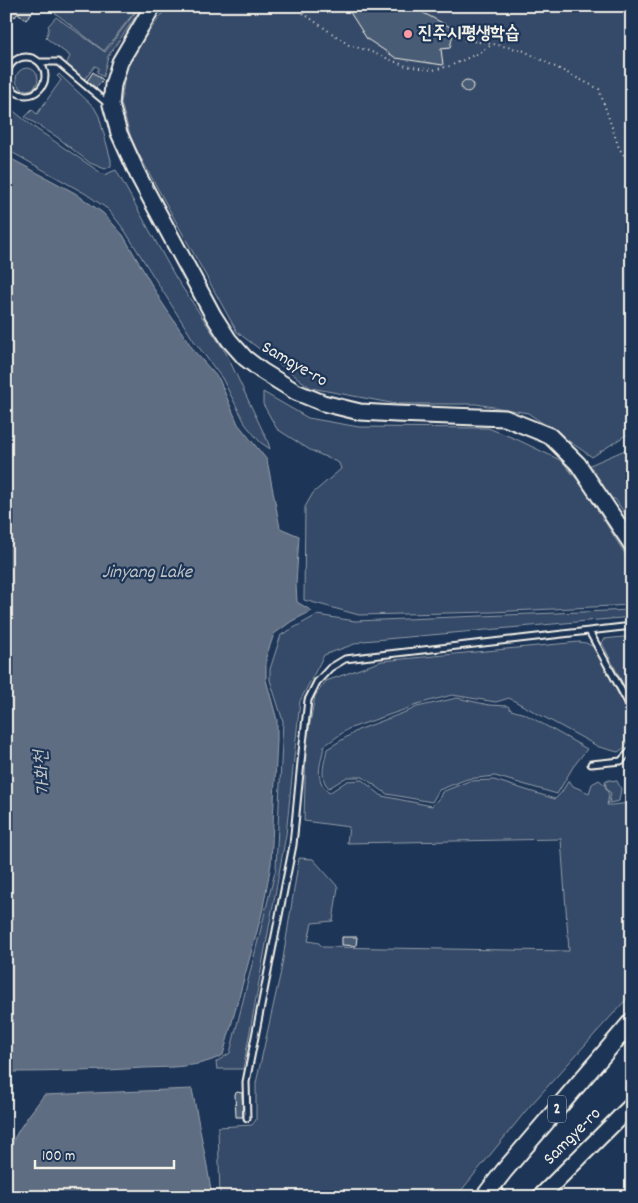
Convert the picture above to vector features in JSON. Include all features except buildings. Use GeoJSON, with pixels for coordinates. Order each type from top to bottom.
{"type":"FeatureCollection","features":[{"type":"Feature","properties":{"kind":"main road","name":"2"},"geometry":{"type":"LineString","coordinates":[[492,1194],[632,1021]]}},
{"type":"Feature","properties":{"kind":"street","name":"Samgye-ro"},"geometry":{"type":"LineString","coordinates":[[153,6],[120,62],[112,85],[111,105],[119,133],[138,177],[213,315],[229,340],[245,358],[262,371],[296,392],[323,403],[360,412],[505,418],[550,436],[578,464],[632,545]]}},
{"type":"Feature","properties":{"kind":"street","name":"Samgye-ro"},"geometry":{"type":"LineString","coordinates":[[540,1197],[632,1104]]}},
{"type":"Feature","properties":{"kind":"lane"},"geometry":{"type":"LineString","coordinates":[[40,62],[45,72],[45,78],[44,84],[35,93],[30,95],[18,94],[9,86],[6,74],[8,68],[16,58],[28,56],[40,62],[58,62],[111,105]]}},
{"type":"Feature","properties":{"kind":"lane"},"geometry":{"type":"LineString","coordinates":[[247,1118],[246,1082],[293,845],[308,700],[317,682],[330,668],[345,659],[632,626]]}},
{"type":"Feature","properties":{"kind":"lane"},"geometry":{"type":"LineString","coordinates":[[589,631],[632,710]]}},
{"type":"Feature","properties":{"kind":"lane"},"geometry":{"type":"LineString","coordinates":[[591,764],[621,761],[632,749]]}},
{"type":"Feature","properties":{"kind":"path"},"geometry":{"type":"LineString","coordinates":[[296,6],[304,14],[349,45],[406,66],[433,70],[450,66],[479,53],[493,44]]}},
{"type":"Feature","properties":{"kind":"path"},"geometry":{"type":"LineString","coordinates":[[464,40],[522,50],[599,90],[619,148],[632,167]]}},
{"type":"Feature","properties":{"kind":"shaded area"},"geometry":{"type":"Polygon","coordinates":[[[58,6],[139,6],[104,51],[54,12],[58,6]]]}},
{"type":"Feature","properties":{"kind":"shaded area"},"geometry":{"type":"Polygon","coordinates":[[[140,6],[143,6],[108,56],[103,77],[97,72],[99,68],[95,66],[85,79],[66,65],[70,56],[46,38],[48,26],[56,17],[105,52],[140,6]]]}},
{"type":"Feature","properties":{"kind":"shaded area"},"geometry":{"type":"Polygon","coordinates":[[[168,6],[284,6],[289,12],[285,6],[632,6],[632,431],[592,457],[528,413],[476,404],[396,404],[311,388],[237,332],[132,142],[121,103],[127,61],[168,6]]]}},
{"type":"Feature","properties":{"kind":"shaded area"},"geometry":{"type":"Polygon","coordinates":[[[27,68],[35,71],[38,79],[35,87],[27,90],[19,87],[16,79],[19,71],[27,68]]]}},
{"type":"Feature","properties":{"kind":"shaded area"},"geometry":{"type":"Polygon","coordinates":[[[59,74],[94,107],[99,116],[111,166],[105,169],[90,163],[57,137],[25,117],[32,110],[37,114],[61,80],[57,76],[59,74]]]}},
{"type":"Feature","properties":{"kind":"shaded area"},"geometry":{"type":"Polygon","coordinates":[[[6,105],[35,128],[104,175],[116,170],[176,278],[226,353],[270,449],[260,442],[246,425],[222,378],[194,341],[125,231],[109,210],[86,194],[6,149],[6,105]]]}},
{"type":"Feature","properties":{"kind":"shaded area"},"geometry":{"type":"Polygon","coordinates":[[[263,392],[308,418],[359,427],[488,428],[562,461],[584,488],[632,565],[632,605],[492,612],[359,615],[304,600],[305,507],[313,493],[341,469],[339,463],[310,450],[277,429],[263,404],[263,392]]]}},
{"type":"Feature","properties":{"kind":"shaded area"},"geometry":{"type":"Polygon","coordinates":[[[632,447],[632,524],[615,499],[609,498],[590,465],[632,447]]]}},
{"type":"Feature","properties":{"kind":"shaded area"},"geometry":{"type":"Polygon","coordinates":[[[632,610],[632,617],[363,641],[324,655],[300,701],[286,835],[243,1069],[217,1069],[216,1062],[230,1053],[276,868],[283,721],[270,680],[270,669],[281,635],[317,615],[355,621],[632,610]]]}},
{"type":"Feature","properties":{"kind":"shaded area"},"geometry":{"type":"Polygon","coordinates":[[[632,636],[632,701],[602,643],[604,639],[632,636]]]}},
{"type":"Feature","properties":{"kind":"shaded area"},"geometry":{"type":"Polygon","coordinates":[[[579,642],[596,648],[631,720],[631,734],[624,748],[618,752],[599,747],[509,698],[496,702],[452,695],[414,705],[348,729],[324,746],[319,771],[321,782],[329,793],[347,781],[362,780],[382,796],[432,806],[442,792],[469,781],[494,780],[555,799],[569,780],[573,786],[589,793],[592,784],[599,780],[604,784],[609,795],[607,805],[632,803],[632,993],[529,1107],[456,1197],[220,1197],[218,1127],[252,1125],[256,1120],[256,1083],[281,971],[299,858],[313,859],[338,887],[333,921],[312,923],[308,941],[319,943],[322,947],[569,951],[561,839],[347,843],[349,827],[304,821],[306,745],[315,696],[326,681],[382,661],[579,642]]]}},
{"type":"Feature","properties":{"kind":"shaded area"},"geometry":{"type":"Polygon","coordinates":[[[457,698],[489,705],[508,706],[511,710],[525,714],[587,749],[573,767],[557,794],[495,776],[467,779],[439,790],[432,802],[387,794],[363,777],[347,777],[329,788],[326,784],[323,770],[327,749],[358,730],[417,707],[457,698]]]}},
{"type":"Feature","properties":{"kind":"shaded area"},"geometry":{"type":"Polygon","coordinates":[[[609,780],[617,781],[621,789],[619,801],[609,803],[611,793],[607,790],[605,782],[609,780]]]}},
{"type":"Feature","properties":{"kind":"water","name":"Jinyang Lake"},"geometry":{"type":"Polygon","coordinates":[[[6,156],[75,193],[103,213],[123,235],[161,301],[195,352],[219,379],[238,424],[267,460],[280,528],[299,536],[296,584],[297,602],[312,611],[292,621],[274,634],[266,657],[266,680],[277,720],[277,740],[271,864],[262,913],[223,1055],[195,1065],[92,1071],[6,1072],[6,156]]]}},
{"type":"Feature","properties":{"kind":"water"},"geometry":{"type":"Polygon","coordinates":[[[192,1089],[212,1197],[8,1197],[7,1169],[11,1145],[44,1095],[192,1089]]]}},
{"type":"Feature","properties":{"kind":"place","name":"진주시평생학습"},"geometry":{"type":"Point","coordinates":[408,34]}},
{"type":"Feature","properties":{"kind":"water label","name":"가화천"},"geometry":{"type":"Point","coordinates":[44,773]}}]}
